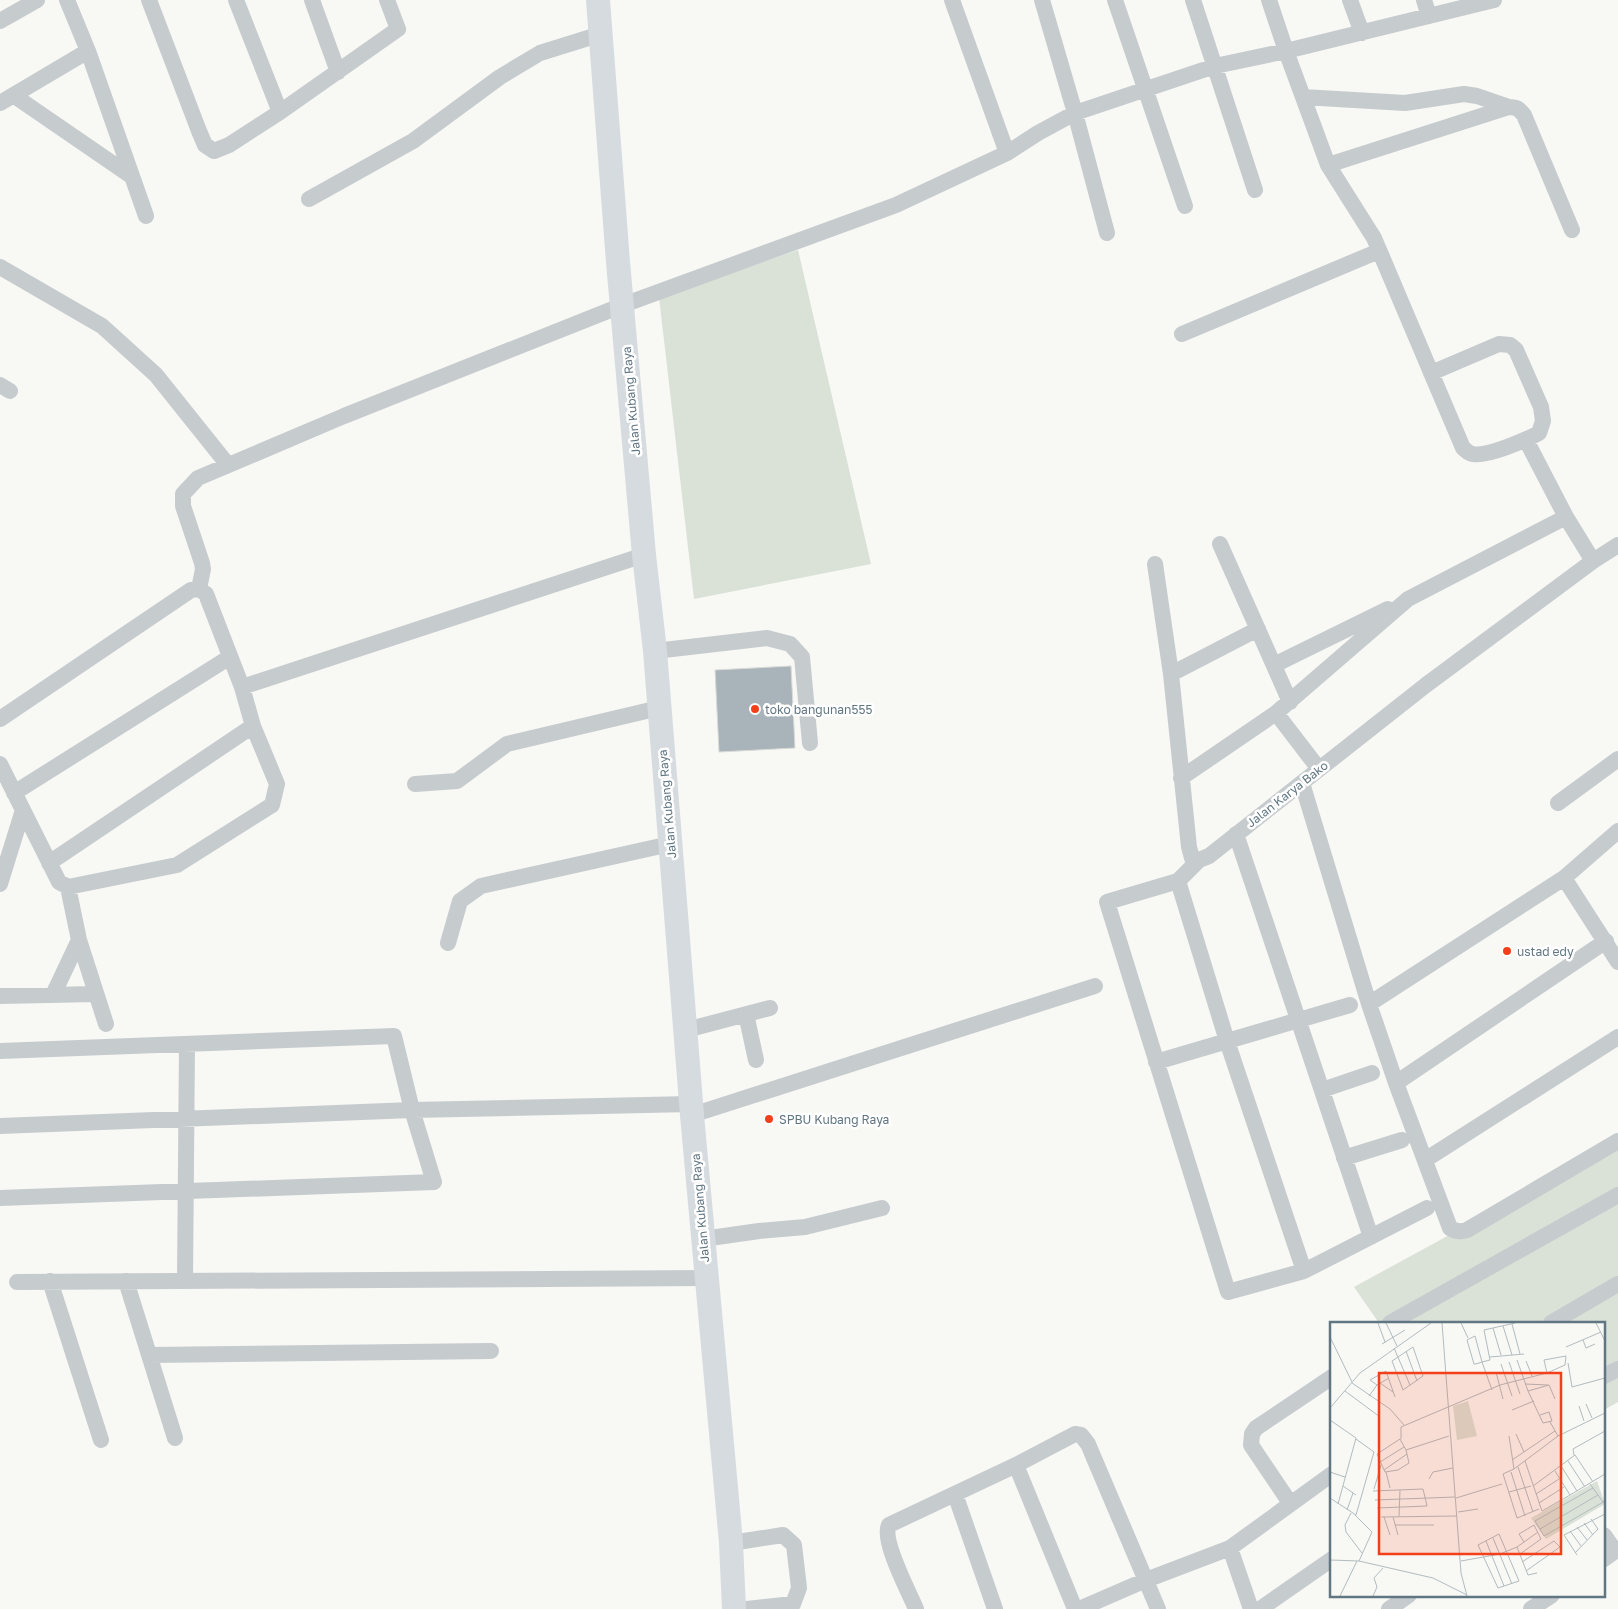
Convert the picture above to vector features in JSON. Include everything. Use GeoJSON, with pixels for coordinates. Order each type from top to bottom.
{"type":"FeatureCollection","features":[{"type":"Feature","properties":{"kind":"highway","name":"Jalan Kubang Raya"},"geometry":{"type":"LineString","coordinates":[[598,0],[644,555],[655,651],[703,1239],[731,1542],[734,1609]]}},
{"type":"Feature","properties":{"kind":"street"},"geometry":{"type":"LineString","coordinates":[[0,21],[37,0]]}},
{"type":"Feature","properties":{"kind":"street"},"geometry":{"type":"LineString","coordinates":[[67,0],[88,51],[146,216]]}},
{"type":"Feature","properties":{"kind":"street"},"geometry":{"type":"LineString","coordinates":[[149,0],[199,131],[206,145],[214,151],[229,145],[280,112],[398,29],[388,0]]}},
{"type":"Feature","properties":{"kind":"street"},"geometry":{"type":"LineString","coordinates":[[236,0],[280,112]]}},
{"type":"Feature","properties":{"kind":"street"},"geometry":{"type":"LineString","coordinates":[[312,0],[338,72]]}},
{"type":"Feature","properties":{"kind":"street"},"geometry":{"type":"LineString","coordinates":[[952,0],[1007,153]]}},
{"type":"Feature","properties":{"kind":"street"},"geometry":{"type":"LineString","coordinates":[[1042,0],[1107,232]]}},
{"type":"Feature","properties":{"kind":"street"},"geometry":{"type":"LineString","coordinates":[[1115,0],[1185,206]]}},
{"type":"Feature","properties":{"kind":"street"},"geometry":{"type":"LineString","coordinates":[[1193,0],[1255,190]]}},
{"type":"Feature","properties":{"kind":"street"},"geometry":{"type":"LineString","coordinates":[[1269,0],[1328,165],[1374,238],[1379,251],[1431,373],[1463,448],[1472,454],[1485,454],[1526,440],[1539,433],[1543,421],[1541,407],[1516,350],[1510,345],[1499,344],[1431,373]]}},
{"type":"Feature","properties":{"kind":"street"},"geometry":{"type":"LineString","coordinates":[[1350,0],[1362,32]]}},
{"type":"Feature","properties":{"kind":"street"},"geometry":{"type":"LineString","coordinates":[[1424,0],[1429,16]]}},
{"type":"Feature","properties":{"kind":"street"},"geometry":{"type":"LineString","coordinates":[[199,589],[203,569],[202,562],[183,506],[183,494],[198,478],[344,416],[623,305],[896,205],[1007,153],[1038,132],[1075,113],[1215,66],[1286,51],[1494,0]]}},
{"type":"Feature","properties":{"kind":"street"},"geometry":{"type":"LineString","coordinates":[[309,199],[412,141],[500,77],[540,53],[600,34]]}},
{"type":"Feature","properties":{"kind":"street"},"geometry":{"type":"LineString","coordinates":[[88,51],[7,99],[132,176]]}},
{"type":"Feature","properties":{"kind":"street"},"geometry":{"type":"LineString","coordinates":[[1303,97],[1404,102],[1464,94],[1519,108],[1524,115],[1572,230]]}},
{"type":"Feature","properties":{"kind":"street"},"geometry":{"type":"LineString","coordinates":[[1328,165],[1509,107]]}},
{"type":"Feature","properties":{"kind":"street"},"geometry":{"type":"LineString","coordinates":[[1182,334],[1379,251]]}},
{"type":"Feature","properties":{"kind":"street"},"geometry":{"type":"LineString","coordinates":[[0,267],[102,326],[156,375],[228,466]]}},
{"type":"Feature","properties":{"kind":"street"},"geometry":{"type":"LineString","coordinates":[[1526,440],[1566,517],[1592,561]]}},
{"type":"Feature","properties":{"kind":"street"},"geometry":{"type":"LineString","coordinates":[[1274,665],[1408,599],[1566,517]]}},
{"type":"Feature","properties":{"kind":"street"},"geometry":{"type":"LineString","coordinates":[[1220,544],[1290,702]]}},
{"type":"Feature","properties":{"kind":"street","name":"Jalan Karya Bako"},"geometry":{"type":"LineString","coordinates":[[1178,881],[1199,860],[1210,856],[1426,685],[1592,561],[1618,545]]}},
{"type":"Feature","properties":{"kind":"street"},"geometry":{"type":"LineString","coordinates":[[242,687],[644,555]]}},
{"type":"Feature","properties":{"kind":"street"},"geometry":{"type":"LineString","coordinates":[[1155,564],[1171,674],[1188,847],[1192,858],[1199,860]]}},
{"type":"Feature","properties":{"kind":"street"},"geometry":{"type":"LineString","coordinates":[[0,719],[191,590],[199,589],[206,594],[242,687],[252,726],[277,784],[272,806],[177,866],[68,886],[58,882],[0,764]]}},
{"type":"Feature","properties":{"kind":"street"},"geometry":{"type":"LineString","coordinates":[[1181,778],[1290,702],[1408,599]]}},
{"type":"Feature","properties":{"kind":"street"},"geometry":{"type":"LineString","coordinates":[[1171,674],[1258,629]]}},
{"type":"Feature","properties":{"kind":"street"},"geometry":{"type":"LineString","coordinates":[[655,651],[767,638],[790,644],[802,657],[810,743]]}},
{"type":"Feature","properties":{"kind":"street"},"geometry":{"type":"LineString","coordinates":[[14,792],[230,657]]}},
{"type":"Feature","properties":{"kind":"street"},"geometry":{"type":"LineString","coordinates":[[415,784],[457,781],[508,744],[659,708]]}},
{"type":"Feature","properties":{"kind":"street"},"geometry":{"type":"LineString","coordinates":[[1276,713],[1319,769]]}},
{"type":"Feature","properties":{"kind":"street"},"geometry":{"type":"LineString","coordinates":[[49,863],[252,726]]}},
{"type":"Feature","properties":{"kind":"street"},"geometry":{"type":"LineString","coordinates":[[1558,803],[1618,759]]}},
{"type":"Feature","properties":{"kind":"street"},"geometry":{"type":"LineString","coordinates":[[1302,783],[1369,1004],[1450,1228],[1461,1232],[1467,1230],[1618,1141]]}},
{"type":"Feature","properties":{"kind":"street"},"geometry":{"type":"LineString","coordinates":[[0,884],[23,810]]}},
{"type":"Feature","properties":{"kind":"street"},"geometry":{"type":"LineString","coordinates":[[1369,1004],[1564,878],[1618,831]]}},
{"type":"Feature","properties":{"kind":"street"},"geometry":{"type":"LineString","coordinates":[[1236,834],[1370,1237]]}},
{"type":"Feature","properties":{"kind":"street"},"geometry":{"type":"LineString","coordinates":[[448,942],[460,901],[481,886],[670,844]]}},
{"type":"Feature","properties":{"kind":"street"},"geometry":{"type":"LineString","coordinates":[[1564,878],[1618,962]]}},
{"type":"Feature","properties":{"kind":"street"},"geometry":{"type":"LineString","coordinates":[[1304,1271],[1227,1041],[1178,881],[1107,902],[1228,1292],[1304,1271],[1427,1208]]}},
{"type":"Feature","properties":{"kind":"street"},"geometry":{"type":"LineString","coordinates":[[68,886],[79,940],[106,1024]]}},
{"type":"Feature","properties":{"kind":"street"},"geometry":{"type":"LineString","coordinates":[[53,995],[79,940]]}},
{"type":"Feature","properties":{"kind":"street"},"geometry":{"type":"LineString","coordinates":[[1396,1082],[1606,941]]}},
{"type":"Feature","properties":{"kind":"street"},"geometry":{"type":"LineString","coordinates":[[0,1126],[412,1110],[692,1110],[1095,986]]}},
{"type":"Feature","properties":{"kind":"street"},"geometry":{"type":"LineString","coordinates":[[0,996],[96,994]]}},
{"type":"Feature","properties":{"kind":"street"},"geometry":{"type":"LineString","coordinates":[[1156,1062],[1350,1005]]}},
{"type":"Feature","properties":{"kind":"street"},"geometry":{"type":"LineString","coordinates":[[686,1030],[770,1008]]}},
{"type":"Feature","properties":{"kind":"street"},"geometry":{"type":"LineString","coordinates":[[746,1014],[756,1060]]}},
{"type":"Feature","properties":{"kind":"street"},"geometry":{"type":"LineString","coordinates":[[0,1051],[394,1036],[412,1110],[434,1182],[0,1198]]}},
{"type":"Feature","properties":{"kind":"street"},"geometry":{"type":"LineString","coordinates":[[1425,1160],[1618,1037]]}},
{"type":"Feature","properties":{"kind":"street"},"geometry":{"type":"LineString","coordinates":[[185,1281],[187,1044]]}},
{"type":"Feature","properties":{"kind":"street"},"geometry":{"type":"LineString","coordinates":[[1322,1090],[1372,1073]]}},
{"type":"Feature","properties":{"kind":"street"},"geometry":{"type":"LineString","coordinates":[[1344,1158],[1402,1140]]}},
{"type":"Feature","properties":{"kind":"street"},"geometry":{"type":"LineString","coordinates":[[1392,1322],[1618,1195]]}},
{"type":"Feature","properties":{"kind":"street"},"geometry":{"type":"LineString","coordinates":[[703,1239],[805,1226],[882,1208]]}},
{"type":"Feature","properties":{"kind":"street"},"geometry":{"type":"LineString","coordinates":[[17,1282],[707,1278]]}},
{"type":"Feature","properties":{"kind":"street"},"geometry":{"type":"LineString","coordinates":[[50,1281],[101,1440]]}},
{"type":"Feature","properties":{"kind":"street"},"geometry":{"type":"LineString","coordinates":[[126,1281],[175,1438]]}},
{"type":"Feature","properties":{"kind":"street"},"geometry":{"type":"LineString","coordinates":[[1553,1322],[1618,1284]]}},
{"type":"Feature","properties":{"kind":"street"},"geometry":{"type":"LineString","coordinates":[[149,1355],[491,1351]]}},
{"type":"Feature","properties":{"kind":"street"},"geometry":{"type":"LineString","coordinates":[[1606,1375],[1618,1369]]}},
{"type":"Feature","properties":{"kind":"street"},"geometry":{"type":"LineString","coordinates":[[1290,1503],[1251,1446],[1252,1434],[1256,1428],[1330,1378]]}},
{"type":"Feature","properties":{"kind":"street"},"geometry":{"type":"LineString","coordinates":[[916,1609],[890,1548],[886,1530],[889,1525],[1016,1466],[1075,1434],[1081,1435],[1088,1444],[1158,1609]]}},
{"type":"Feature","properties":{"kind":"street"},"geometry":{"type":"LineString","coordinates":[[1016,1466],[1077,1609],[1230,1548],[1330,1475]]}},
{"type":"Feature","properties":{"kind":"street"},"geometry":{"type":"LineString","coordinates":[[955,1494],[995,1609]]}},
{"type":"Feature","properties":{"kind":"street"},"geometry":{"type":"LineString","coordinates":[[731,1542],[783,1536],[794,1545],[799,1588],[793,1604],[747,1609]]}},
{"type":"Feature","properties":{"kind":"street"},"geometry":{"type":"LineString","coordinates":[[1606,1540],[1612,1556]]}},
{"type":"Feature","properties":{"kind":"street"},"geometry":{"type":"LineString","coordinates":[[1230,1548],[1251,1609]]}},
{"type":"Feature","properties":{"kind":"street"},"geometry":{"type":"LineString","coordinates":[[1260,1609],[1330,1560]]}},
{"type":"Feature","properties":{"kind":"street"},"geometry":{"type":"LineString","coordinates":[[1389,1609],[1408,1596]]}},
{"type":"Feature","properties":{"kind":"street"},"geometry":{"type":"LineString","coordinates":[[1531,1609],[1550,1596]]}},
{"type":"Feature","properties":{"kind":"shaded area"},"geometry":{"type":"Polygon","coordinates":[[[798,250],[871,564],[694,599],[659,297],[798,250]]]}},
{"type":"Feature","properties":{"kind":"shaded area"},"geometry":{"type":"Polygon","coordinates":[[[1618,1143],[1618,1402],[1606,1409],[1606,1322],[1378,1322],[1354,1287],[1618,1143]]]}},
{"type":"Feature","properties":{"kind":"building","name":"toko bangunan555"},"geometry":{"type":"Polygon","coordinates":[[[791,666],[795,748],[719,752],[715,670],[791,666]]]}},
{"type":"Feature","properties":{"kind":"place","name":"toko bangunan555"},"geometry":{"type":"Point","coordinates":[755,709]}},
{"type":"Feature","properties":{"kind":"place","name":"ustad edy"},"geometry":{"type":"Point","coordinates":[1507,951]}},
{"type":"Feature","properties":{"kind":"place","name":"SPBU Kubang Raya"},"geometry":{"type":"Point","coordinates":[769,1119]}}]}
